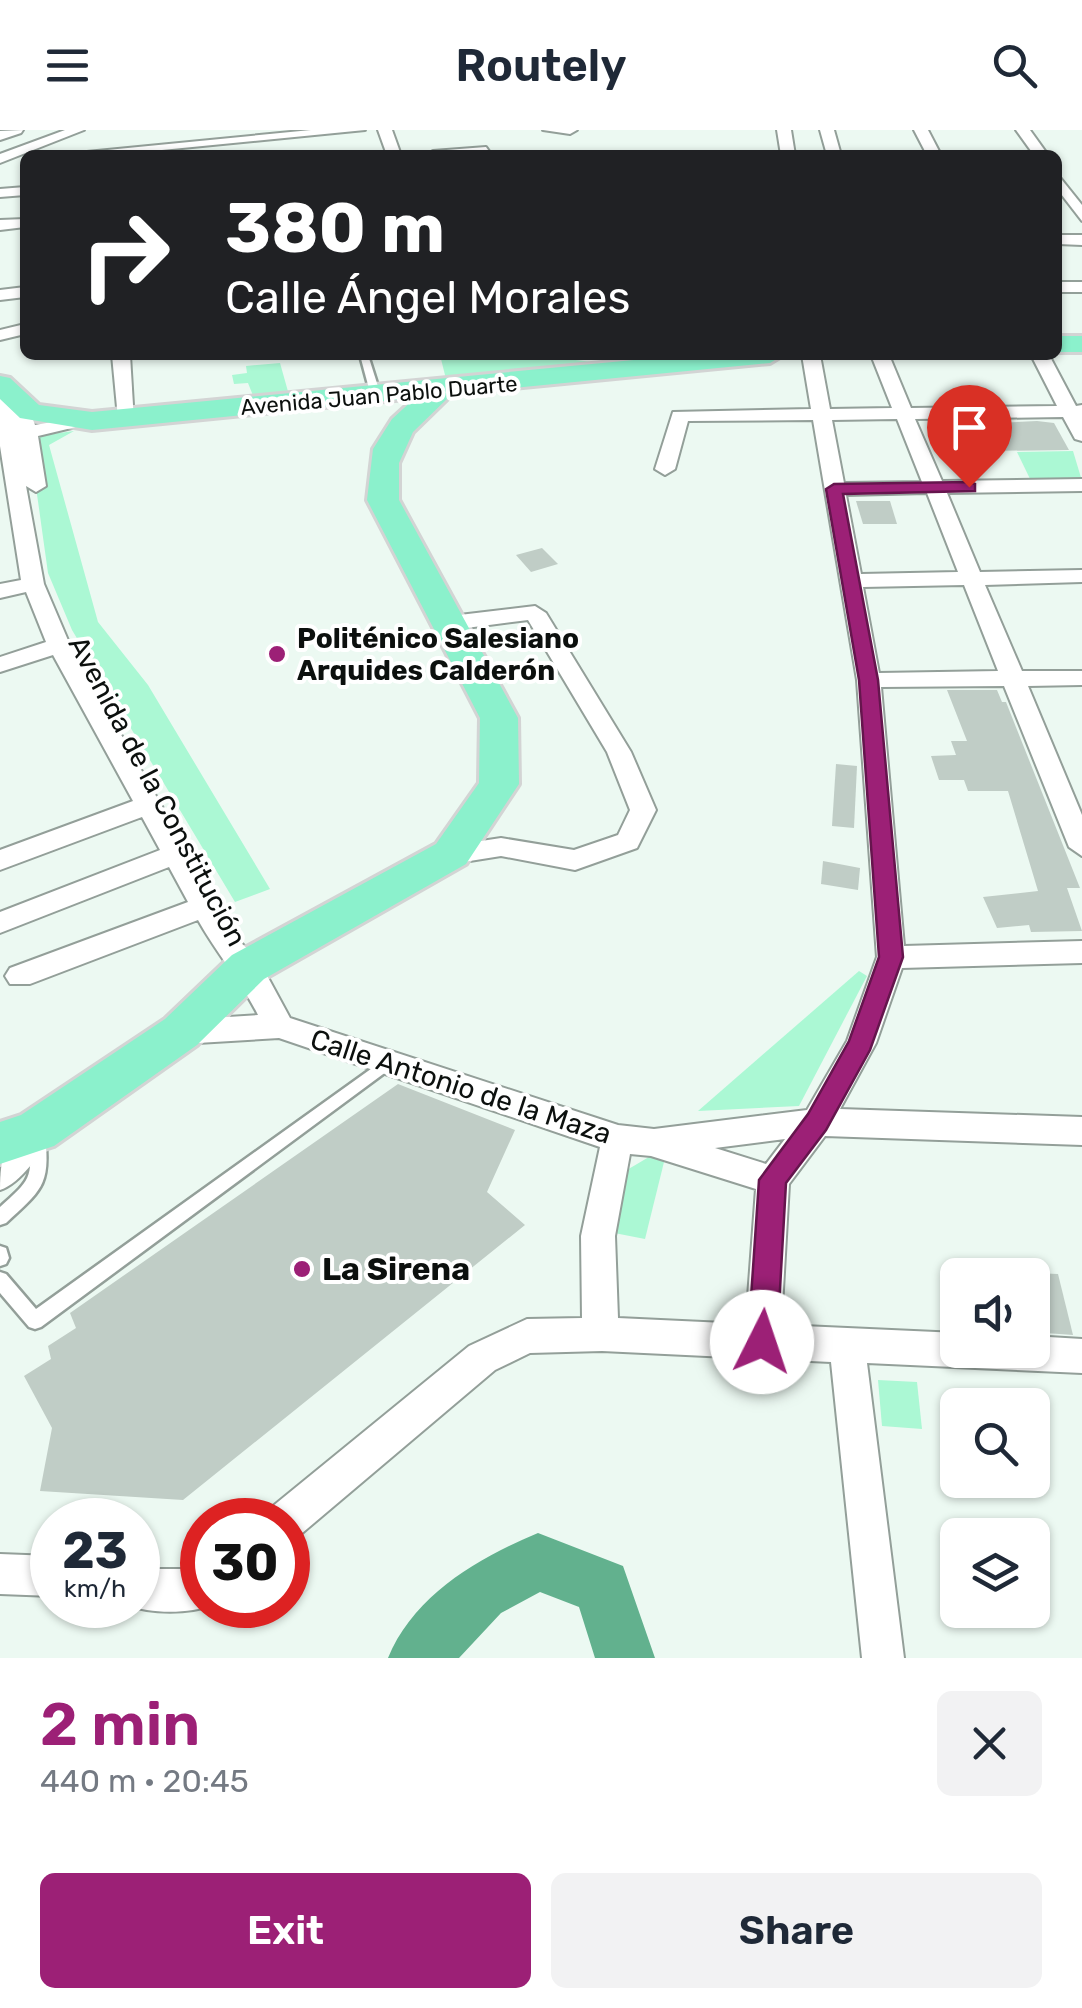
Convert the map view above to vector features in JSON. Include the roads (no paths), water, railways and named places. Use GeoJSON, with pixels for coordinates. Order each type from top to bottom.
{"type":"FeatureCollection","features":[{"type":"Feature","properties":{"kind":"main road","name":"Avenida Juan Pablo Duarte"},"geometry":{"type":"LineString","coordinates":[[9,414],[92,421],[723,360]]}},
{"type":"Feature","properties":{"kind":"main road"},"geometry":{"type":"LineString","coordinates":[[18,1137],[181,1032],[248,967],[450,854],[498,784],[498,718],[383,500],[380,470],[388,442],[441,390]]}},
{"type":"Feature","properties":{"kind":"street"},"geometry":{"type":"LineString","coordinates":[[0,136],[16,130]]}},
{"type":"Feature","properties":{"kind":"street"},"geometry":{"type":"LineString","coordinates":[[24,150],[77,130]]}},
{"type":"Feature","properties":{"kind":"street"},"geometry":{"type":"LineString","coordinates":[[150,148],[188,130]]}},
{"type":"Feature","properties":{"kind":"street"},"geometry":{"type":"LineString","coordinates":[[137,150],[302,132],[358,130]]}},
{"type":"Feature","properties":{"kind":"street"},"geometry":{"type":"LineString","coordinates":[[550,130],[570,130]]}},
{"type":"Feature","properties":{"kind":"street"},"geometry":{"type":"LineString","coordinates":[[253,139],[254,150]]}},
{"type":"Feature","properties":{"kind":"street"},"geometry":{"type":"LineString","coordinates":[[1070,196],[1082,217]]}},
{"type":"Feature","properties":{"kind":"street"},"geometry":{"type":"LineString","coordinates":[[121,360],[127,418]]}},
{"type":"Feature","properties":{"kind":"street"},"geometry":{"type":"LineString","coordinates":[[762,1342],[773,1180],[817,1122],[861,1042],[891,957],[869,680],[813,360]]}},
{"type":"Feature","properties":{"kind":"street"},"geometry":{"type":"LineString","coordinates":[[882,360],[1082,847]]}},
{"type":"Feature","properties":{"kind":"street"},"geometry":{"type":"LineString","coordinates":[[1043,360],[1076,411],[1082,435]]}},
{"type":"Feature","properties":{"kind":"street"},"geometry":{"type":"LineString","coordinates":[[664,469],[678,416],[1076,411]]}},
{"type":"Feature","properties":{"kind":"street","name":"Avenida de la Constitución"},"geometry":{"type":"LineString","coordinates":[[9,414],[34,584],[59,645],[228,948],[248,967]]}},
{"type":"Feature","properties":{"kind":"street","name":"Avenida de la Constitución"},"geometry":{"type":"LineString","coordinates":[[9,414],[51,585],[128,737],[245,945],[248,967]]}},
{"type":"Feature","properties":{"kind":"street"},"geometry":{"type":"LineString","coordinates":[[834,489],[1082,485]]}},
{"type":"Feature","properties":{"kind":"street"},"geometry":{"type":"LineString","coordinates":[[854,581],[1082,576]]}},
{"type":"Feature","properties":{"kind":"street"},"geometry":{"type":"LineString","coordinates":[[0,591],[34,584]]}},
{"type":"Feature","properties":{"kind":"street"},"geometry":{"type":"LineString","coordinates":[[450,623],[536,613],[619,752],[643,805],[640,822],[628,841],[579,860],[501,848],[450,854]]}},
{"type":"Feature","properties":{"kind":"street"},"geometry":{"type":"LineString","coordinates":[[0,666],[59,645]]}},
{"type":"Feature","properties":{"kind":"street"},"geometry":{"type":"LineString","coordinates":[[869,680],[1082,678]]}},
{"type":"Feature","properties":{"kind":"street"},"geometry":{"type":"LineString","coordinates":[[0,860],[146,806]]}},
{"type":"Feature","properties":{"kind":"street"},"geometry":{"type":"LineString","coordinates":[[0,922],[174,855]]}},
{"type":"Feature","properties":{"kind":"street"},"geometry":{"type":"LineString","coordinates":[[20,976],[204,906]]}},
{"type":"Feature","properties":{"kind":"street"},"geometry":{"type":"LineString","coordinates":[[891,957],[1082,952]]}},
{"type":"Feature","properties":{"kind":"street","name":"Calle Antonio de la Maza"},"geometry":{"type":"LineString","coordinates":[[248,967],[279,1026],[634,1141],[773,1180]]}},
{"type":"Feature","properties":{"kind":"street"},"geometry":{"type":"LineString","coordinates":[[181,1032],[279,1026]]}},
{"type":"Feature","properties":{"kind":"street","name":"Calle Antonio de la Maza"},"geometry":{"type":"LineString","coordinates":[[634,1141],[817,1122],[1082,1132]]}},
{"type":"Feature","properties":{"kind":"street"},"geometry":{"type":"LineString","coordinates":[[0,1176],[18,1137]]}},
{"type":"Feature","properties":{"kind":"street"},"geometry":{"type":"LineString","coordinates":[[602,1334],[595,1236],[600,1198],[634,1141]]}},
{"type":"Feature","properties":{"kind":"street"},"geometry":{"type":"LineString","coordinates":[[310,1501],[482,1358],[527,1336],[602,1334],[1082,1356]]}},
{"type":"Feature","properties":{"kind":"street"},"geometry":{"type":"LineString","coordinates":[[847,1345],[882,1658]]}},
{"type":"Feature","properties":{"kind":"street"},"geometry":{"type":"LineString","coordinates":[[0,1574],[30,1575]]}},
{"type":"Feature","properties":{"kind":"lane"},"geometry":{"type":"LineString","coordinates":[[365,360],[376,396]]}},
{"type":"Feature","properties":{"kind":"lane"},"geometry":{"type":"LineString","coordinates":[[0,1280],[35,1321],[388,1062]]}},
{"type":"Feature","properties":{"kind":"lane"},"geometry":{"type":"LineString","coordinates":[[0,1218],[36,1188],[41,1176],[18,1137]]}},
{"type":"Feature","properties":{"kind":"waterway"},"geometry":{"type":"LineString","coordinates":[[418,1658],[480,1592],[538,1562],[602,1587],[625,1658]]}},
{"type":"Feature","properties":{"kind":"place","name":"Politénico Salesiano Arquides Calderón"},"geometry":{"type":"Point","coordinates":[277,654]}},
{"type":"Feature","properties":{"kind":"place","name":"La Sirena"},"geometry":{"type":"Point","coordinates":[302,1269]}}]}
